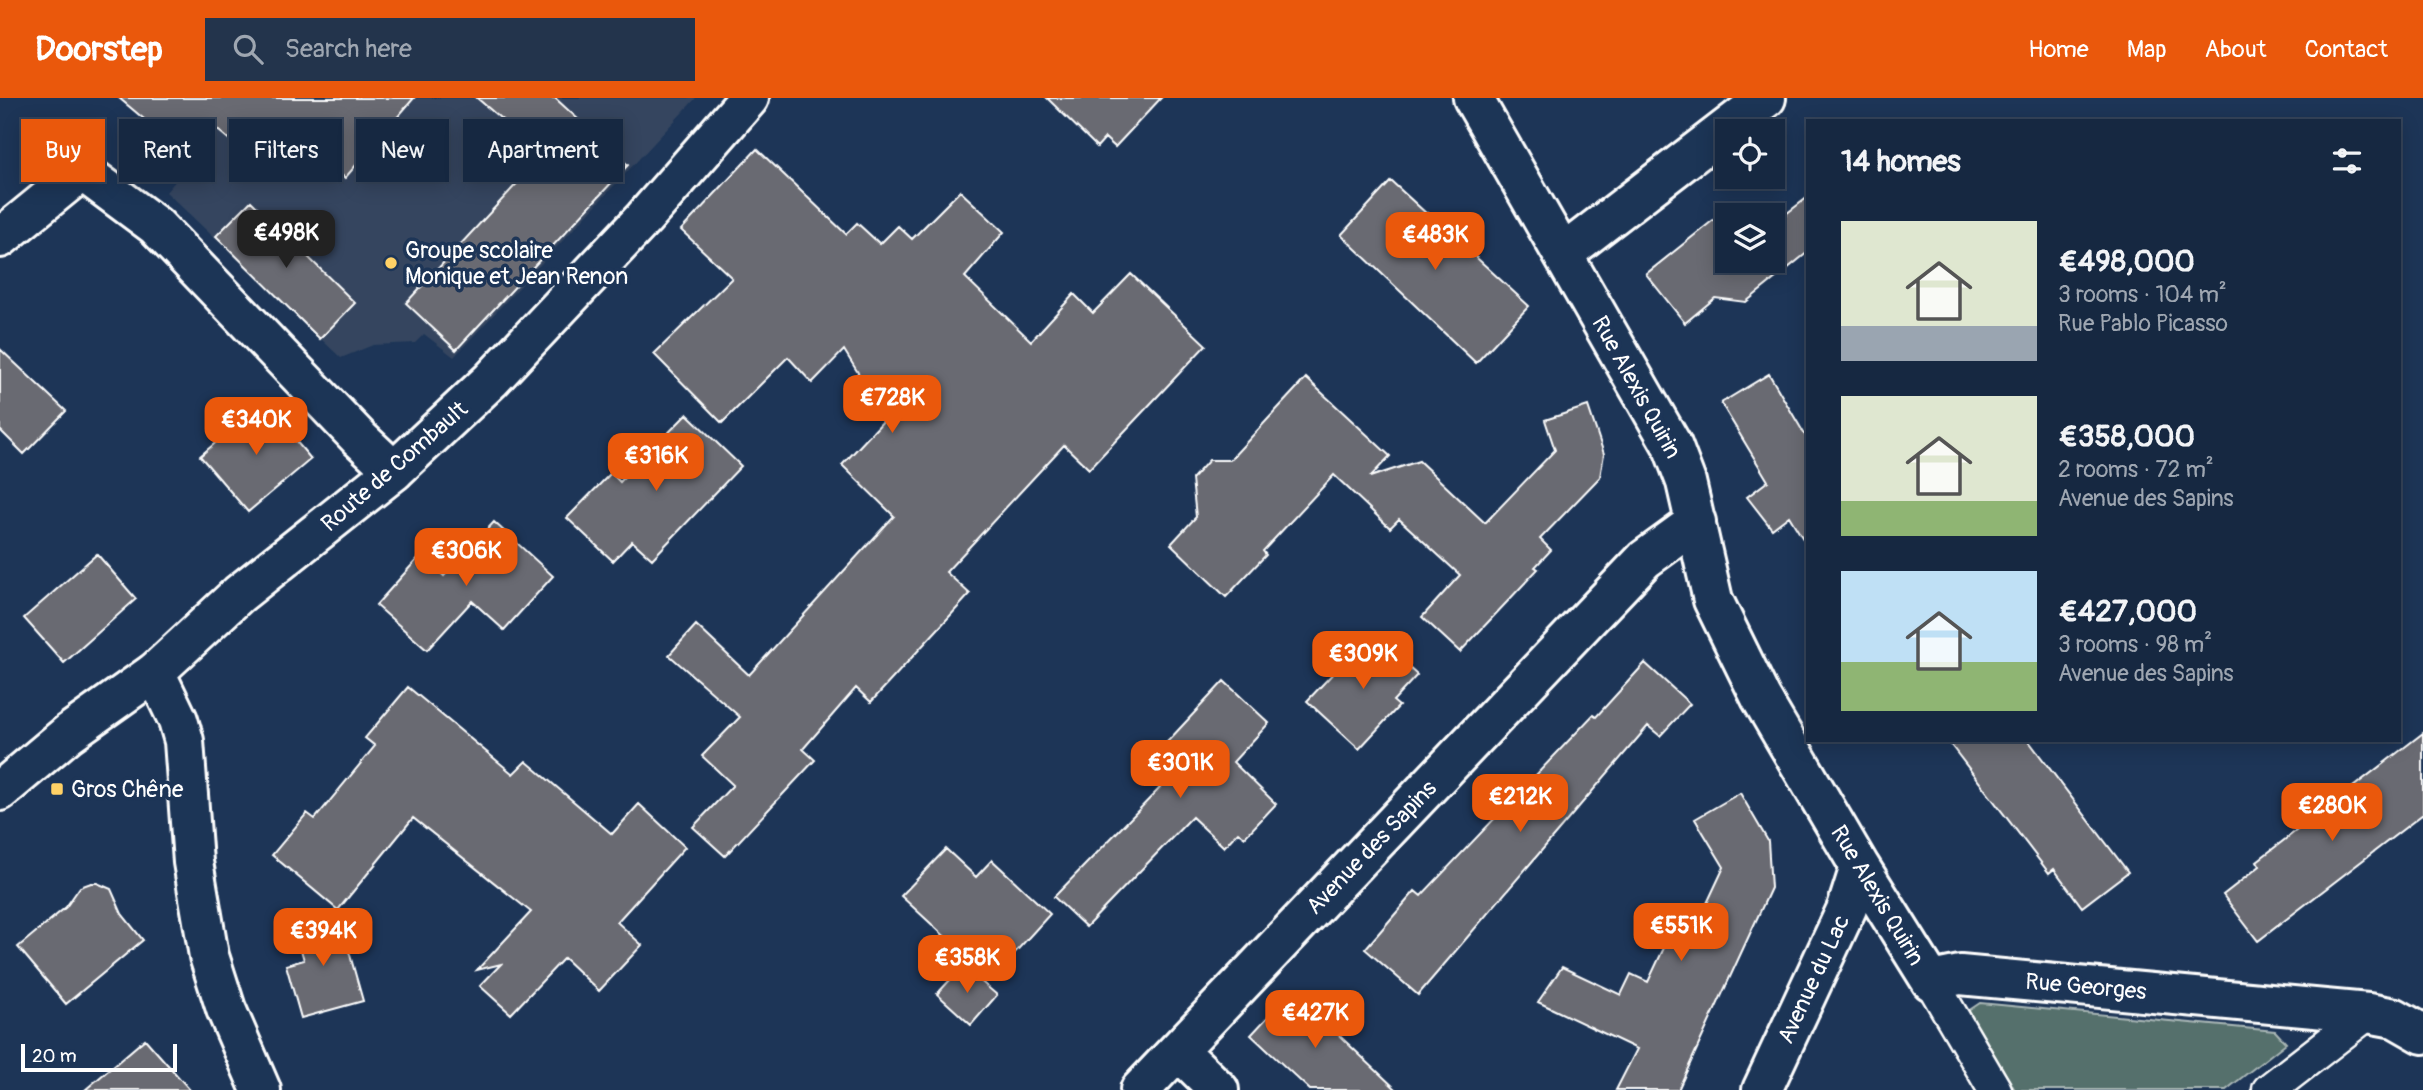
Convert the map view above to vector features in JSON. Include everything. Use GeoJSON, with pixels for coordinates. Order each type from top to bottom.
{"type":"FeatureCollection","features":[{"type":"Feature","properties":{"kind":"street","name":"Route de Combault"},"geometry":{"type":"LineString","coordinates":[[0,790],[54,744],[155,672],[239,594],[394,471],[491,380],[643,218],[749,98]]}},
{"type":"Feature","properties":{"kind":"street","name":"Rue Alexis Quirin"},"geometry":{"type":"LineString","coordinates":[[1474,98],[1672,444],[1686,482],[1713,600],[1761,698],[1860,867],[1931,981]]}},
{"type":"Feature","properties":{"kind":"street"},"geometry":{"type":"LineString","coordinates":[[1563,254],[1766,98]]}},
{"type":"Feature","properties":{"kind":"street"},"geometry":{"type":"LineString","coordinates":[[0,238],[82,171],[156,226],[394,471]]}},
{"type":"Feature","properties":{"kind":"street","name":"Avenue des Sapins"},"geometry":{"type":"LineString","coordinates":[[1140,1090],[1645,559],[1696,522]]}},
{"type":"Feature","properties":{"kind":"street"},"geometry":{"type":"LineString","coordinates":[[155,672],[178,720],[184,741],[193,862],[209,956],[226,1009],[261,1090]]}},
{"type":"Feature","properties":{"kind":"street","name":"Avenue du Lac"},"geometry":{"type":"LineString","coordinates":[[1762,1090],[1846,908],[1860,867]]}},
{"type":"Feature","properties":{"kind":"street","name":"Rue Georges"},"geometry":{"type":"LineString","coordinates":[[1931,981],[1960,975],[2368,1013],[2395,1018],[2423,1034]]}},
{"type":"Feature","properties":{"kind":"street"},"geometry":{"type":"LineString","coordinates":[[1178,1050],[1219,1090]]}},
{"type":"Feature","properties":{"kind":"lane"},"geometry":{"type":"LineString","coordinates":[[1931,981],[1995,1090]]}},
{"type":"Feature","properties":{"kind":"lane"},"geometry":{"type":"LineString","coordinates":[[2269,1090],[2368,1013]]}},
{"type":"Feature","properties":{"kind":"shaded area","name":"Groupe scolaire Monique et Jean Renon"},"geometry":{"type":"Polygon","coordinates":[[[247,98],[696,98],[623,176],[623,119],[463,119],[463,182],[618,182],[454,357],[424,334],[415,343],[373,345],[341,358],[166,192],[175,182],[215,182],[215,135],[247,98]]]}},
{"type":"Feature","properties":{"kind":"green space"},"geometry":{"type":"Polygon","coordinates":[[[1980,1003],[2275,1031],[2286,1043],[2226,1090],[2015,1090],[1968,1011],[1980,1003]]]}},
{"type":"Feature","properties":{"kind":"building"},"geometry":{"type":"Polygon","coordinates":[[[119,98],[414,98],[396,119],[356,119],[356,165],[345,178],[342,175],[342,119],[229,119],[229,139],[215,128],[215,119],[144,119],[119,98]]]}},
{"type":"Feature","properties":{"kind":"building"},"geometry":{"type":"Polygon","coordinates":[[[477,98],[555,98],[578,119],[501,119],[477,98]]]}},
{"type":"Feature","properties":{"kind":"building"},"geometry":{"type":"Polygon","coordinates":[[[1047,98],[1161,98],[1115,147],[1105,138],[1097,147],[1047,98]]]}},
{"type":"Feature","properties":{"kind":"building"},"geometry":{"type":"Polygon","coordinates":[[[757,149],[846,234],[857,223],[880,244],[898,226],[912,239],[960,191],[1004,232],[965,277],[1031,341],[1074,294],[1093,313],[1131,274],[1206,345],[1089,469],[1064,445],[946,572],[970,594],[871,702],[856,688],[803,749],[815,760],[725,856],[693,827],[733,785],[702,756],[740,717],[669,655],[696,625],[749,675],[894,516],[842,465],[886,418],[844,350],[812,383],[788,357],[722,423],[654,354],[732,278],[681,230],[757,149]]]}},
{"type":"Feature","properties":{"kind":"building"},"geometry":{"type":"Polygon","coordinates":[[[1391,181],[1529,306],[1476,363],[1341,235],[1391,181]]]}},
{"type":"Feature","properties":{"kind":"building"},"geometry":{"type":"Polygon","coordinates":[[[518,182],[612,182],[456,350],[406,303],[518,182]]]}},
{"type":"Feature","properties":{"kind":"building"},"geometry":{"type":"Polygon","coordinates":[[[1806,199],[1806,254],[1785,271],[1785,215],[1806,199]]]}},
{"type":"Feature","properties":{"kind":"building"},"geometry":{"type":"Polygon","coordinates":[[[251,201],[355,303],[320,339],[216,236],[251,201]]]}},
{"type":"Feature","properties":{"kind":"building"},"geometry":{"type":"Polygon","coordinates":[[[1715,219],[1715,273],[1782,273],[1746,302],[1715,298],[1685,323],[1646,274],[1715,219]]]}},
{"type":"Feature","properties":{"kind":"building"},"geometry":{"type":"Polygon","coordinates":[[[0,349],[66,411],[24,454],[0,430],[0,349]]]}},
{"type":"Feature","properties":{"kind":"building"},"geometry":{"type":"Polygon","coordinates":[[[1769,374],[1806,437],[1806,544],[1789,516],[1772,529],[1747,497],[1768,481],[1721,403],[1769,374]]]}},
{"type":"Feature","properties":{"kind":"building"},"geometry":{"type":"Polygon","coordinates":[[[1306,378],[1390,456],[1370,477],[1419,461],[1485,523],[1555,450],[1545,420],[1588,406],[1604,454],[1600,477],[1540,539],[1551,550],[1535,567],[1538,569],[1460,652],[1422,617],[1460,575],[1399,519],[1390,528],[1334,475],[1263,551],[1266,555],[1226,597],[1171,544],[1196,517],[1192,479],[1209,460],[1230,460],[1306,378]]]}},
{"type":"Feature","properties":{"kind":"building"},"geometry":{"type":"Polygon","coordinates":[[[263,402],[311,459],[248,512],[200,456],[263,402]]]}},
{"type":"Feature","properties":{"kind":"building"},"geometry":{"type":"Polygon","coordinates":[[[687,414],[741,466],[652,559],[632,541],[613,561],[567,518],[611,473],[620,482],[687,414]]]}},
{"type":"Feature","properties":{"kind":"building"},"geometry":{"type":"Polygon","coordinates":[[[494,522],[553,576],[504,630],[472,601],[427,650],[376,605],[421,555],[444,576],[494,522]]]}},
{"type":"Feature","properties":{"kind":"building"},"geometry":{"type":"Polygon","coordinates":[[[97,554],[136,599],[64,663],[24,618],[97,554]]]}},
{"type":"Feature","properties":{"kind":"building"},"geometry":{"type":"Polygon","coordinates":[[[1371,633],[1417,675],[1393,701],[1399,706],[1359,749],[1307,701],[1371,633]]]}},
{"type":"Feature","properties":{"kind":"building"},"geometry":{"type":"Polygon","coordinates":[[[1645,663],[1690,704],[1660,736],[1648,726],[1418,995],[1365,949],[1415,891],[1421,896],[1593,715],[1596,717],[1645,663]]]}},
{"type":"Feature","properties":{"kind":"building"},"geometry":{"type":"Polygon","coordinates":[[[1224,681],[1269,723],[1233,762],[1276,804],[1245,837],[1238,832],[1224,847],[1192,817],[1086,927],[1054,897],[1160,788],[1141,770],[1224,681]]]}},
{"type":"Feature","properties":{"kind":"building"},"geometry":{"type":"Polygon","coordinates":[[[408,687],[513,774],[526,761],[612,834],[639,804],[685,847],[617,922],[642,945],[599,991],[564,958],[511,1014],[480,986],[501,964],[477,970],[531,912],[413,818],[338,910],[272,855],[307,813],[315,819],[375,746],[365,738],[408,687]]]}},
{"type":"Feature","properties":{"kind":"building"},"geometry":{"type":"Polygon","coordinates":[[[2423,733],[2423,814],[2258,941],[2223,895],[2260,866],[2257,861],[2423,733]]]}},
{"type":"Feature","properties":{"kind":"building"},"geometry":{"type":"Polygon","coordinates":[[[1949,742],[2030,742],[2128,872],[2082,907],[2054,869],[2049,873],[1949,742]]]}},
{"type":"Feature","properties":{"kind":"building"},"geometry":{"type":"Polygon","coordinates":[[[1740,793],[1768,841],[1771,888],[1678,1090],[1616,1090],[1637,1049],[1538,1002],[1562,967],[1621,995],[1631,974],[1648,982],[1677,920],[1695,929],[1724,867],[1695,819],[1740,793]]]}},
{"type":"Feature","properties":{"kind":"building"},"geometry":{"type":"Polygon","coordinates":[[[946,849],[976,877],[992,860],[1050,914],[991,979],[901,896],[946,849]]]}},
{"type":"Feature","properties":{"kind":"building"},"geometry":{"type":"Polygon","coordinates":[[[91,883],[111,889],[122,914],[143,940],[66,1004],[18,947],[66,907],[80,887],[91,883]]]}},
{"type":"Feature","properties":{"kind":"building"},"geometry":{"type":"Polygon","coordinates":[[[339,916],[363,1001],[301,1018],[286,965],[304,960],[293,923],[339,916]]]}},
{"type":"Feature","properties":{"kind":"building"},"geometry":{"type":"Polygon","coordinates":[[[963,966],[997,995],[971,1025],[937,994],[963,966]]]}},
{"type":"Feature","properties":{"kind":"building"},"geometry":{"type":"Polygon","coordinates":[[[1292,991],[1397,1090],[1310,1090],[1251,1035],[1292,991]]]}},
{"type":"Feature","properties":{"kind":"building"},"geometry":{"type":"Polygon","coordinates":[[[145,1039],[190,1090],[85,1090],[145,1039]]]}},
{"type":"Feature","properties":{"kind":"place","name":"Groupe scolaire Monique et Jean Renon"},"geometry":{"type":"Point","coordinates":[391,263]}},
{"type":"Feature","properties":{"kind":"place","name":"Gros Chêne"},"geometry":{"type":"Point","coordinates":[57,789]}}]}
